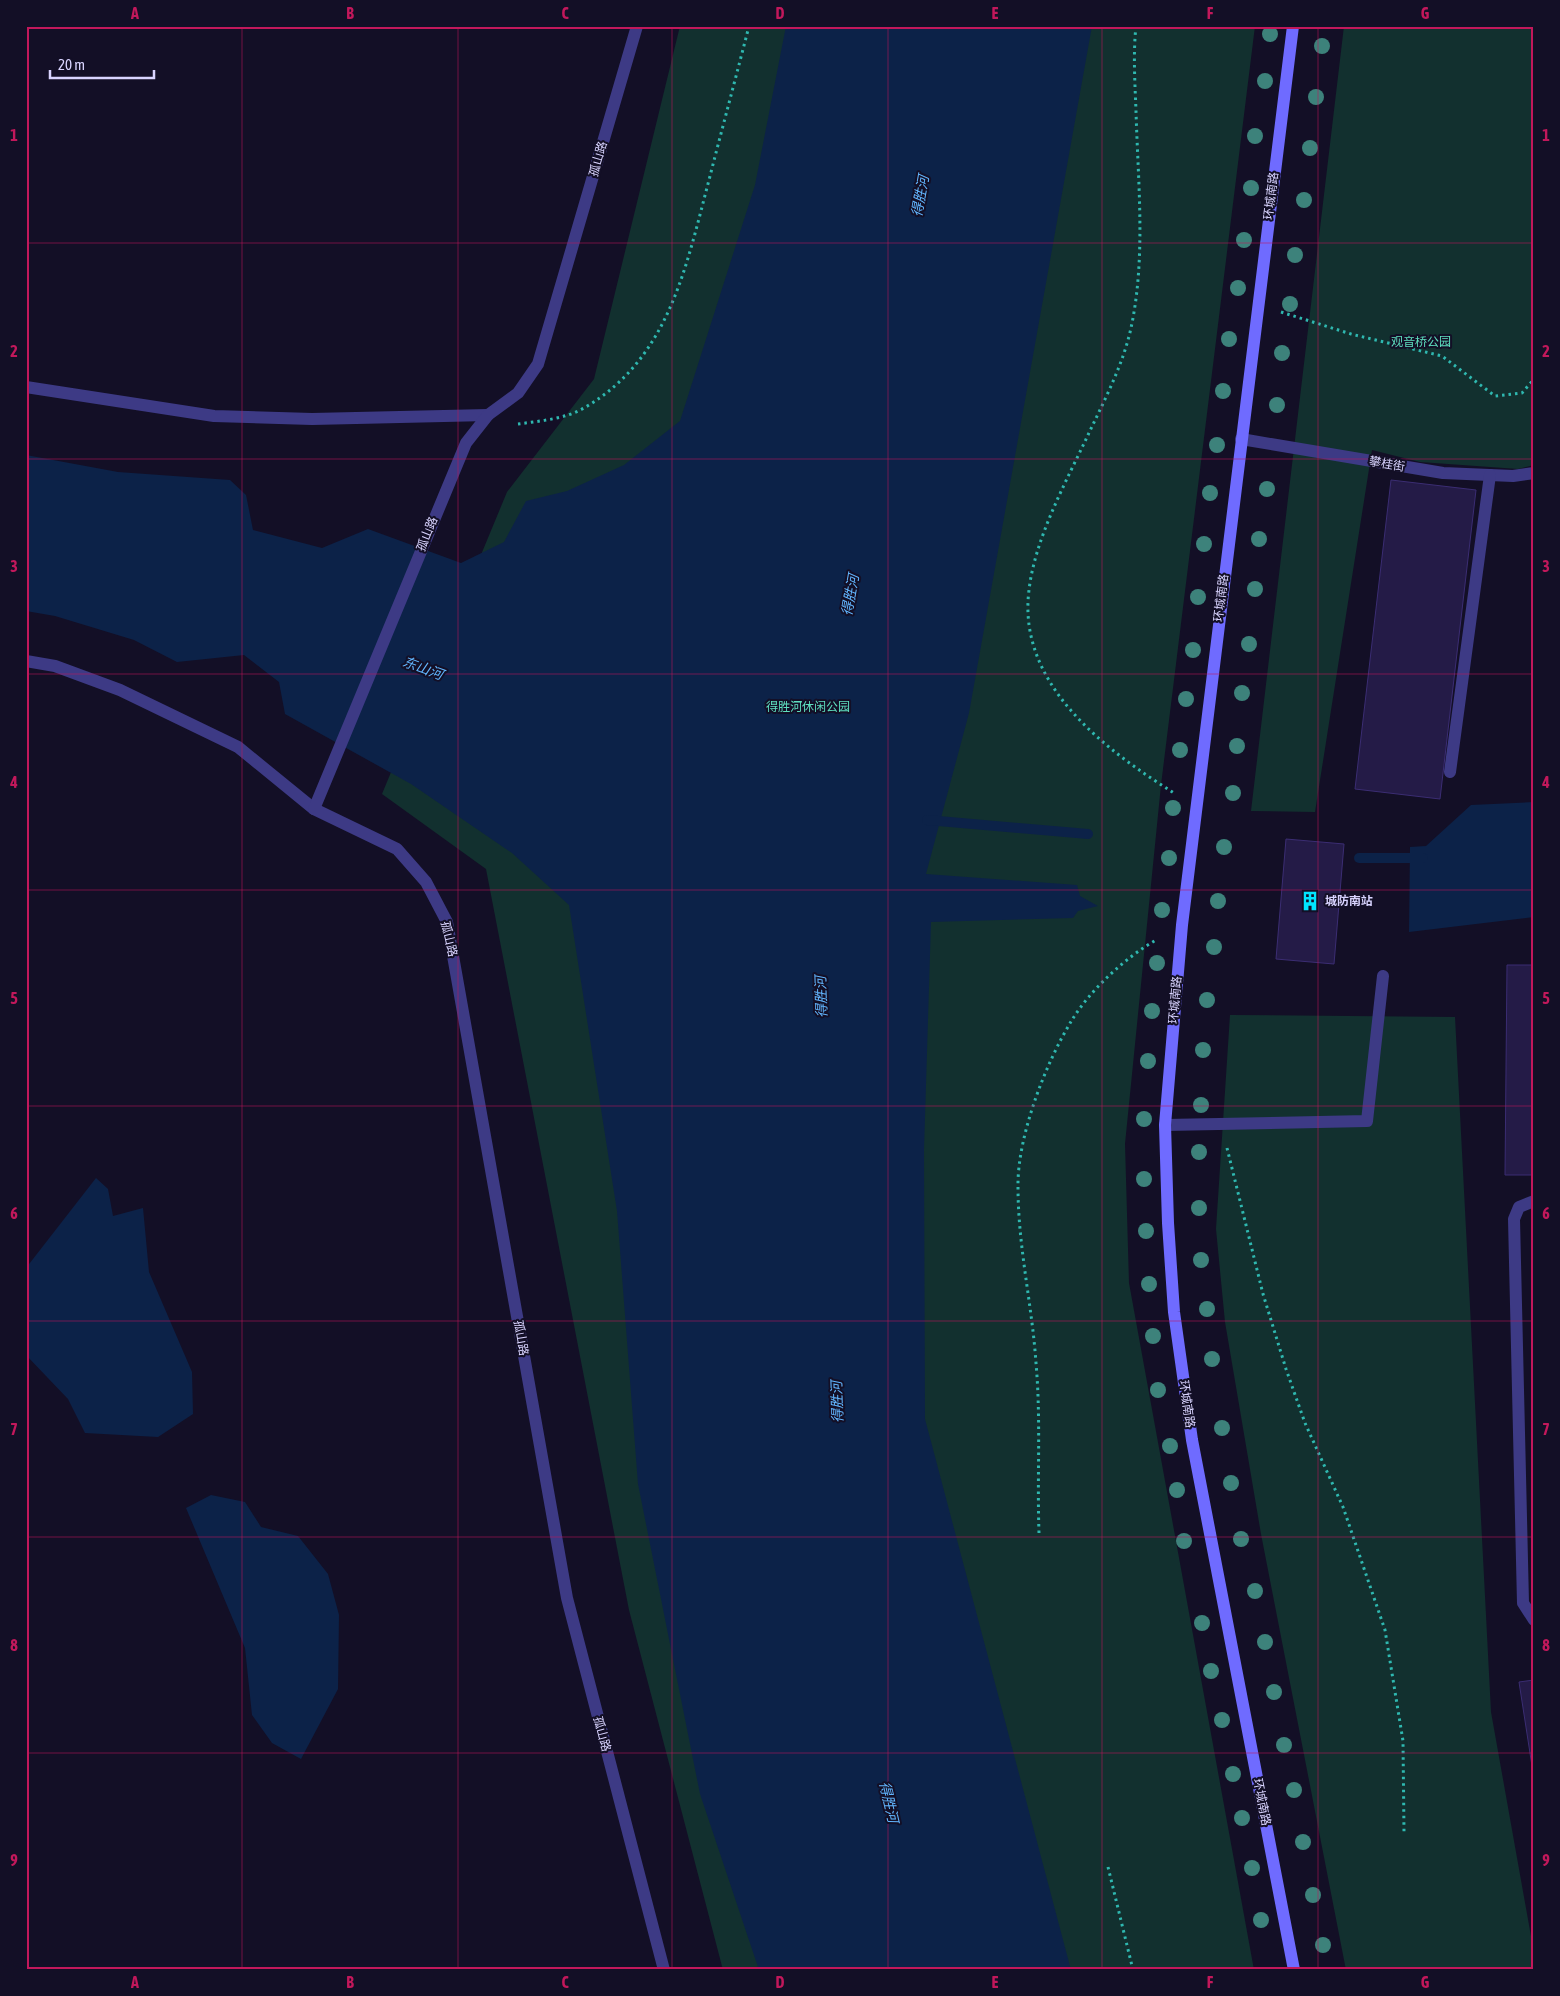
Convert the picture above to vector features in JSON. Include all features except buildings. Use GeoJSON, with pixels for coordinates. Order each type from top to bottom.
{"type":"FeatureCollection","features":[{"type":"Feature","properties":{"kind":"main road","name":"环城南路"},"geometry":{"type":"LineString","coordinates":[[1293,26],[1257,304],[1182,925],[1165,1125],[1168,1224],[1174,1312],[1192,1440],[1294,1970]]}},
{"type":"Feature","properties":{"kind":"street","name":"孤山路"},"geometry":{"type":"LineString","coordinates":[[637,26],[538,364],[518,393],[488,415],[466,443],[314,808],[396,849],[426,882],[447,922],[567,1598],[664,1970]]}},
{"type":"Feature","properties":{"kind":"street"},"geometry":{"type":"LineString","coordinates":[[26,388],[214,416],[312,419],[488,415]]}},
{"type":"Feature","properties":{"kind":"street","name":"攀桂街"},"geometry":{"type":"LineString","coordinates":[[1241,439],[1443,473],[1513,476],[1534,472]]}},
{"type":"Feature","properties":{"kind":"street"},"geometry":{"type":"LineString","coordinates":[[1450,772],[1490,475]]}},
{"type":"Feature","properties":{"kind":"street"},"geometry":{"type":"LineString","coordinates":[[26,661],[54,666],[120,690],[238,747],[314,808]]}},
{"type":"Feature","properties":{"kind":"street"},"geometry":{"type":"LineString","coordinates":[[1165,1125],[1221,1126],[1367,1121],[1383,976]]}},
{"type":"Feature","properties":{"kind":"street"},"geometry":{"type":"LineString","coordinates":[[1534,1201],[1519,1207],[1514,1219],[1523,1602],[1534,1620]]}},
{"type":"Feature","properties":{"kind":"path"},"geometry":{"type":"LineString","coordinates":[[518,424],[583,409],[599,398],[630,370],[649,348],[668,316],[686,268],[749,26]]}},
{"type":"Feature","properties":{"kind":"path"},"geometry":{"type":"LineString","coordinates":[[1136,26],[1135,93],[1138,262],[1130,330],[1120,363],[1049,521],[1028,590],[1028,612],[1036,657],[1045,676],[1064,702],[1105,744],[1161,785]]}},
{"type":"Feature","properties":{"kind":"path"},"geometry":{"type":"LineString","coordinates":[[1257,304],[1351,334],[1442,356],[1495,396],[1522,393],[1534,379]]}},
{"type":"Feature","properties":{"kind":"path"},"geometry":{"type":"LineString","coordinates":[[1039,1533],[1037,1482],[1039,1406],[1036,1361],[1019,1233],[1018,1184],[1023,1144],[1042,1083],[1072,1019],[1102,982],[1127,959],[1148,944]]}},
{"type":"Feature","properties":{"kind":"path"},"geometry":{"type":"LineString","coordinates":[[1221,1126],[1263,1294],[1286,1370],[1305,1422],[1343,1507],[1385,1630],[1403,1741],[1404,1832]]}},
{"type":"Feature","properties":{"kind":"path"},"geometry":{"type":"LineString","coordinates":[[1108,1867],[1133,1970]]}},
{"type":"Feature","properties":{"kind":"green space","name":"得胜河休闲公园"},"geometry":{"type":"Polygon","coordinates":[[[680,26],[1255,26],[1161,785],[1125,1144],[1129,1283],[1254,1970],[723,1970],[629,1610],[486,869],[382,794],[507,492],[594,379],[680,26]]]}},
{"type":"Feature","properties":{"kind":"green space","name":"观音桥公园"},"geometry":{"type":"Polygon","coordinates":[[[1344,26],[1534,26],[1534,465],[1518,469],[1420,462],[1372,450],[1315,812],[1251,811],[1344,26]]]}},
{"type":"Feature","properties":{"kind":"green space"},"geometry":{"type":"Polygon","coordinates":[[[1230,1015],[1455,1017],[1491,1712],[1534,1953],[1534,1970],[1346,1970],[1261,1534],[1225,1322],[1216,1229],[1230,1015]]]}},
{"type":"Feature","properties":{"kind":"water"},"geometry":{"type":"Polygon","coordinates":[[[786,26],[1092,26],[969,713],[926,874],[1077,885],[1080,896],[1098,906],[1078,911],[1073,918],[931,922],[924,1150],[925,1419],[1071,1970],[759,1970],[700,1794],[638,1484],[617,1211],[569,905],[512,853],[411,784],[285,714],[279,682],[244,655],[177,662],[134,640],[55,616],[26,611],[26,455],[118,472],[230,480],[246,495],[253,530],[322,548],[368,529],[461,563],[504,542],[526,501],[567,491],[624,465],[680,421],[755,185],[786,26]]]}},
{"type":"Feature","properties":{"kind":"water"},"geometry":{"type":"Polygon","coordinates":[[[1534,802],[1534,917],[1409,932],[1410,847],[1426,846],[1471,805],[1534,802]]]}},
{"type":"Feature","properties":{"kind":"water"},"geometry":{"type":"Polygon","coordinates":[[[96,1178],[108,1189],[113,1216],[143,1208],[149,1272],[192,1372],[193,1414],[158,1437],[85,1433],[68,1399],[26,1355],[26,1268],[96,1178]]]}},
{"type":"Feature","properties":{"kind":"water"},"geometry":{"type":"Polygon","coordinates":[[[211,1495],[245,1502],[261,1527],[298,1536],[328,1574],[339,1615],[338,1689],[301,1759],[272,1743],[252,1715],[245,1648],[186,1508],[211,1495]]]}},
{"type":"Feature","properties":{"kind":"waterway"},"geometry":{"type":"LineString","coordinates":[[927,820],[1088,834]]}},
{"type":"Feature","properties":{"kind":"waterway"},"geometry":{"type":"LineString","coordinates":[[1359,858],[1423,858]]}},
{"type":"Feature","properties":{"kind":"place","name":"城防南站"},"geometry":{"type":"Point","coordinates":[1310,901]}},
{"type":"Feature","properties":{"kind":"water label","name":"得胜河"},"geometry":{"type":"Point","coordinates":[920,196]}},
{"type":"Feature","properties":{"kind":"water label","name":"得胜河"},"geometry":{"type":"Point","coordinates":[850,595]}},
{"type":"Feature","properties":{"kind":"water label","name":"东山河"},"geometry":{"type":"Point","coordinates":[423,668]}},
{"type":"Feature","properties":{"kind":"water label","name":"得胜河"},"geometry":{"type":"Point","coordinates":[821,997]}},
{"type":"Feature","properties":{"kind":"water label","name":"得胜河"},"geometry":{"type":"Point","coordinates":[837,1402]}},
{"type":"Feature","properties":{"kind":"water label","name":"得胜河"},"geometry":{"type":"Point","coordinates":[889,1802]}}]}
